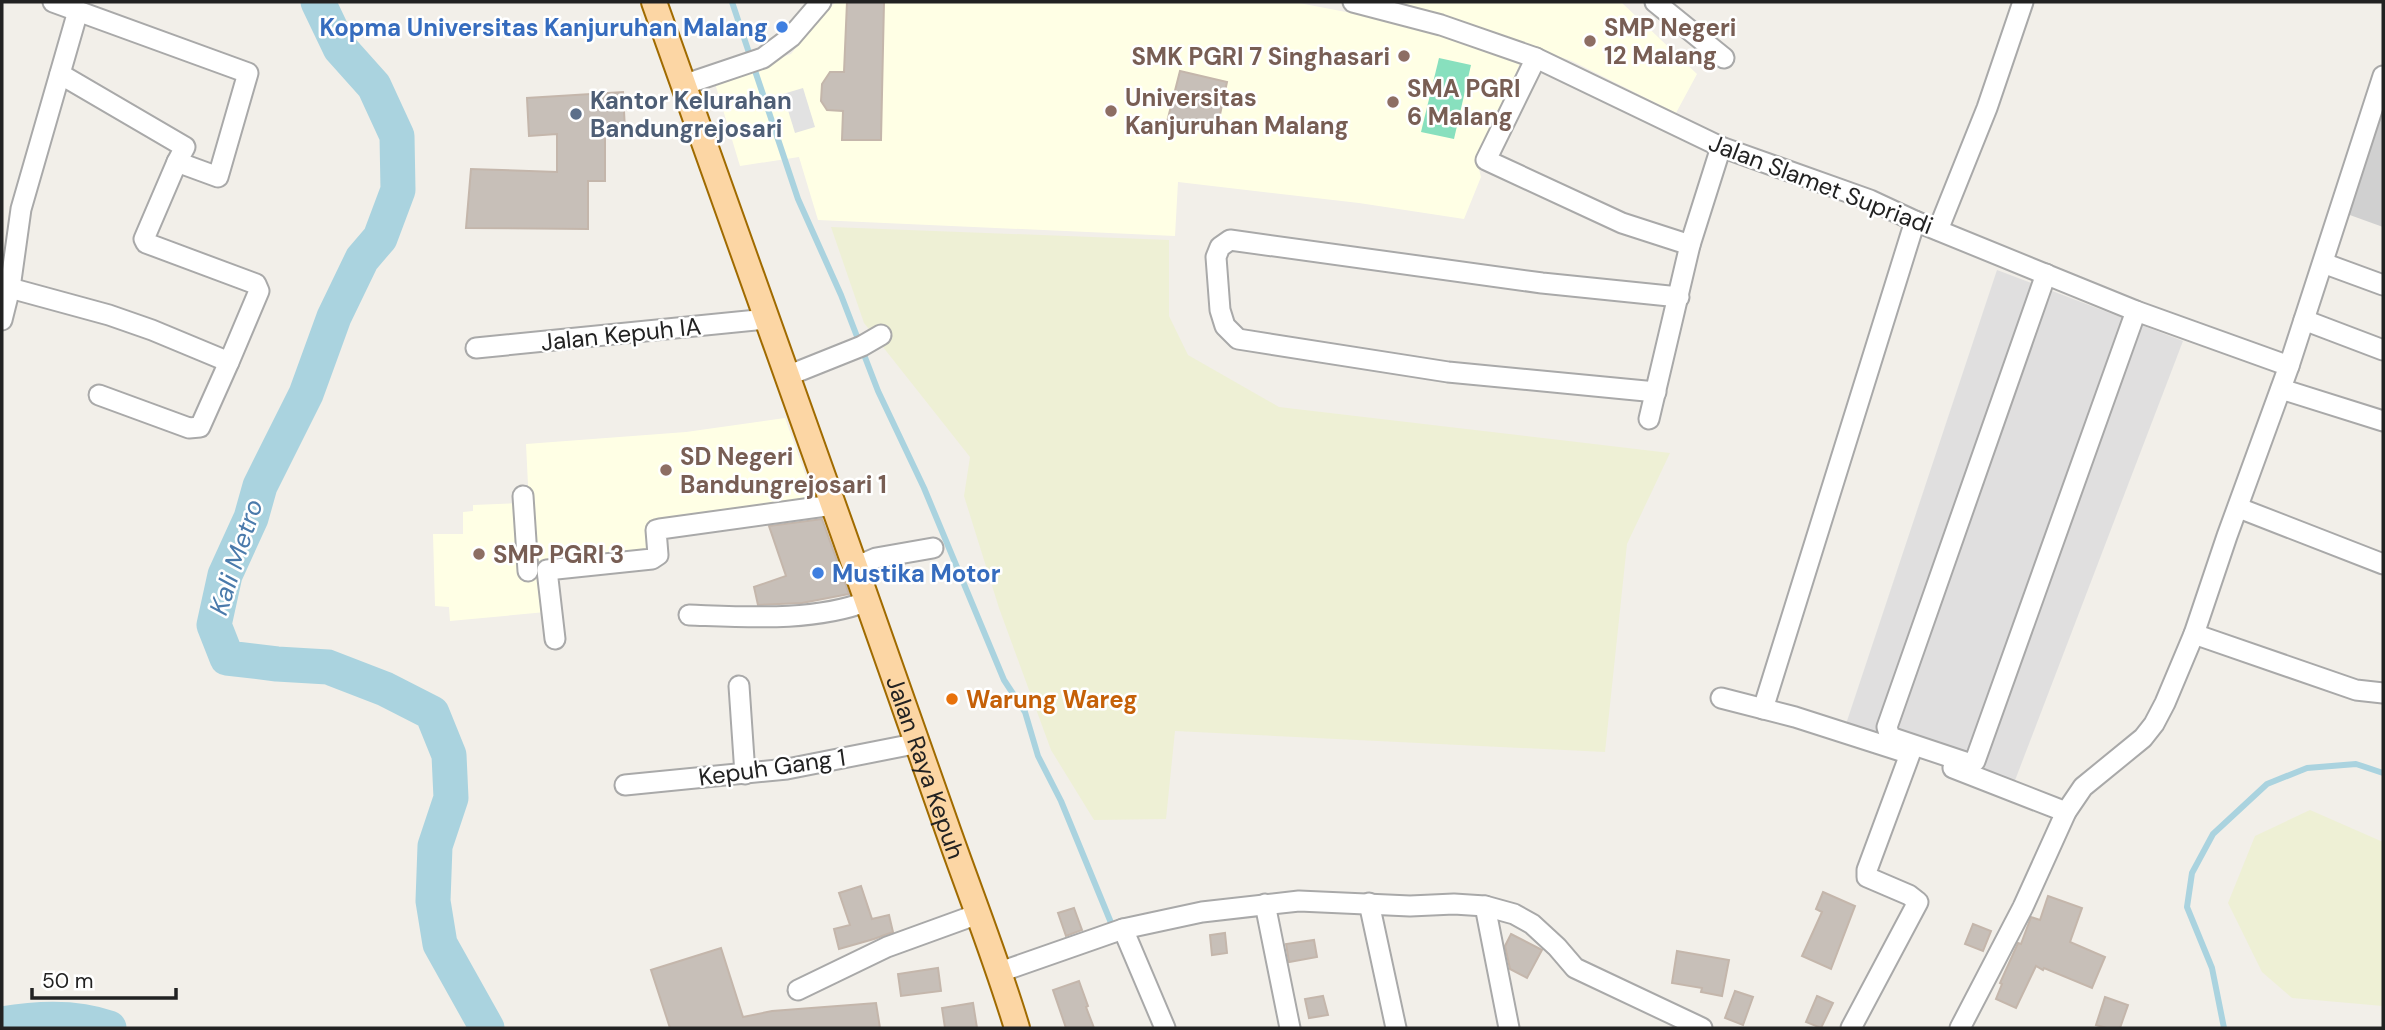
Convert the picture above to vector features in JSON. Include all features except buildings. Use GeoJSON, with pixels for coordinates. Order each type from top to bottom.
{"type":"FeatureCollection","features":[{"type":"Feature","properties":{"kind":"main road","name":"Jalan Raya Kepuh"},"geometry":{"type":"LineString","coordinates":[[654,2],[919,743],[1000,972],[1017,1028]]}},
{"type":"Feature","properties":{"kind":"street"},"geometry":{"type":"LineString","coordinates":[[53,2],[248,73],[218,177],[177,162]]}},
{"type":"Feature","properties":{"kind":"street"},"geometry":{"type":"LineString","coordinates":[[683,85],[763,58],[791,37],[821,2]]}},
{"type":"Feature","properties":{"kind":"street","name":"Jalan Slamet Supriadi"},"geometry":{"type":"LineString","coordinates":[[1353,2],[1441,25],[1536,58],[1721,147],[1870,200],[2136,311],[2289,366]]}},
{"type":"Feature","properties":{"kind":"street"},"geometry":{"type":"LineString","coordinates":[[1656,2],[1724,58]]}},
{"type":"Feature","properties":{"kind":"street"},"geometry":{"type":"LineString","coordinates":[[1938,230],[1987,108],[2023,2]]}},
{"type":"Feature","properties":{"kind":"street"},"geometry":{"type":"LineString","coordinates":[[3,315],[10,288],[21,209],[78,11]]}},
{"type":"Feature","properties":{"kind":"street"},"geometry":{"type":"LineString","coordinates":[[1536,58],[1486,160],[1622,223],[1690,245]]}},
{"type":"Feature","properties":{"kind":"street"},"geometry":{"type":"LineString","coordinates":[[60,74],[185,147],[144,239],[146,243],[256,284],[259,291],[200,428],[189,428],[99,395]]}},
{"type":"Feature","properties":{"kind":"street"},"geometry":{"type":"LineString","coordinates":[[1960,1028],[2023,907],[2066,812],[2083,787],[2143,738],[2154,724],[2194,634],[2289,366],[2383,76]]}},
{"type":"Feature","properties":{"kind":"street"},"geometry":{"type":"LineString","coordinates":[[1649,419],[1690,245],[1721,147]]}},
{"type":"Feature","properties":{"kind":"street"},"geometry":{"type":"LineString","coordinates":[[1763,709],[1915,221]]}},
{"type":"Feature","properties":{"kind":"street"},"geometry":{"type":"LineString","coordinates":[[1656,392],[1448,372],[1238,339],[1225,326],[1220,310],[1216,257],[1220,247],[1230,240],[1542,283],[1679,297]]}},
{"type":"Feature","properties":{"kind":"street"},"geometry":{"type":"LineString","coordinates":[[2323,263],[2383,285]]}},
{"type":"Feature","properties":{"kind":"street"},"geometry":{"type":"LineString","coordinates":[[2046,275],[1887,727],[1890,737],[1968,763],[1975,761],[2136,311]]}},
{"type":"Feature","properties":{"kind":"street"},"geometry":{"type":"LineString","coordinates":[[10,288],[109,315],[229,362]]}},
{"type":"Feature","properties":{"kind":"street","name":"Jalan Kepuh IA"},"geometry":{"type":"LineString","coordinates":[[476,348],[766,319]]}},
{"type":"Feature","properties":{"kind":"street"},"geometry":{"type":"LineString","coordinates":[[2304,320],[2383,350]]}},
{"type":"Feature","properties":{"kind":"street"},"geometry":{"type":"LineString","coordinates":[[787,376],[862,346],[881,335]]}},
{"type":"Feature","properties":{"kind":"street"},"geometry":{"type":"LineString","coordinates":[[2281,388],[2383,421]]}},
{"type":"Feature","properties":{"kind":"street"},"geometry":{"type":"LineString","coordinates":[[523,496],[534,571],[555,639]]}},
{"type":"Feature","properties":{"kind":"street"},"geometry":{"type":"LineString","coordinates":[[534,571],[652,559],[658,555],[655,535],[656,530],[660,529],[833,505]]}},
{"type":"Feature","properties":{"kind":"street"},"geometry":{"type":"LineString","coordinates":[[2239,508],[2383,564]]}},
{"type":"Feature","properties":{"kind":"street"},"geometry":{"type":"LineString","coordinates":[[855,567],[876,558],[933,548]]}},
{"type":"Feature","properties":{"kind":"street"},"geometry":{"type":"LineString","coordinates":[[689,615],[769,618],[849,608],[868,601]]}},
{"type":"Feature","properties":{"kind":"street"},"geometry":{"type":"LineString","coordinates":[[2194,634],[2356,690],[2383,693]]}},
{"type":"Feature","properties":{"kind":"street"},"geometry":{"type":"LineString","coordinates":[[739,686],[745,774]]}},
{"type":"Feature","properties":{"kind":"street"},"geometry":{"type":"LineString","coordinates":[[1721,698],[1807,721],[1974,775],[2066,812]]}},
{"type":"Feature","properties":{"kind":"street","name":"Kepuh Gang 1"},"geometry":{"type":"LineString","coordinates":[[625,785],[787,769],[919,743]]}},
{"type":"Feature","properties":{"kind":"street"},"geometry":{"type":"LineString","coordinates":[[1852,1028],[1918,902],[1909,894],[1867,877],[1867,870],[1910,754]]}},
{"type":"Feature","properties":{"kind":"street"},"geometry":{"type":"LineString","coordinates":[[1000,972],[1122,929],[1202,912],[1299,901],[1485,906],[1514,914],[1532,924],[1575,968],[1702,1028]]}},
{"type":"Feature","properties":{"kind":"street"},"geometry":{"type":"LineString","coordinates":[[1369,903],[1396,1028]]}},
{"type":"Feature","properties":{"kind":"street"},"geometry":{"type":"LineString","coordinates":[[1265,904],[1290,1028]]}},
{"type":"Feature","properties":{"kind":"street"},"geometry":{"type":"LineString","coordinates":[[1485,906],[1509,1028]]}},
{"type":"Feature","properties":{"kind":"street"},"geometry":{"type":"LineString","coordinates":[[799,990],[887,947],[978,914]]}},
{"type":"Feature","properties":{"kind":"street"},"geometry":{"type":"LineString","coordinates":[[1122,929],[1165,1028]]}},
{"type":"Feature","properties":{"kind":"shaded area","name":"Universitas Kanjuruhan Malang"},"geometry":{"type":"Polygon","coordinates":[[[836,2],[1294,2],[1403,23],[1521,61],[1477,161],[1481,177],[1464,219],[1359,203],[1178,182],[1175,236],[818,220],[799,157],[740,166],[714,80],[791,54],[818,19],[836,2]]]}},
{"type":"Feature","properties":{"kind":"shaded area","name":"SMP Negeri 12 Malang"},"geometry":{"type":"Polygon","coordinates":[[[1401,2],[1621,2],[1697,74],[1676,113],[1572,61],[1401,2]]]}},
{"type":"Feature","properties":{"kind":"shaded area"},"geometry":{"type":"Polygon","coordinates":[[[803,88],[815,127],[795,133],[783,94],[803,88]]]}},
{"type":"Feature","properties":{"kind":"shaded area"},"geometry":{"type":"Polygon","coordinates":[[[2383,104],[2383,227],[2347,214],[2383,104]]]}},
{"type":"Feature","properties":{"kind":"shaded area"},"geometry":{"type":"Polygon","coordinates":[[[831,227],[1169,240],[1169,316],[1188,355],[1279,407],[1670,453],[1627,544],[1605,752],[1175,731],[1166,819],[1094,820],[1051,750],[999,608],[964,496],[970,457],[864,323],[831,227]]]}},
{"type":"Feature","properties":{"kind":"shaded area"},"geometry":{"type":"Polygon","coordinates":[[[1997,270],[2183,341],[2014,783],[1845,727],[1997,270]]]}},
{"type":"Feature","properties":{"kind":"shaded area","name":"SD Negeri Bandungrejosari 1"},"geometry":{"type":"Polygon","coordinates":[[[785,418],[816,504],[648,523],[652,554],[532,566],[526,444],[686,432],[785,418]]]}},
{"type":"Feature","properties":{"kind":"shaded area","name":"SMP PGRI 3"},"geometry":{"type":"Polygon","coordinates":[[[520,503],[526,574],[543,573],[546,612],[450,621],[449,607],[435,606],[433,534],[463,534],[463,512],[473,511],[473,505],[520,503]]]}},
{"type":"Feature","properties":{"kind":"shaded area"},"geometry":{"type":"Polygon","coordinates":[[[2310,810],[2383,842],[2383,1006],[2292,998],[2262,972],[2228,903],[2255,836],[2310,810]]]}},
{"type":"Feature","properties":{"kind":"green space"},"geometry":{"type":"Polygon","coordinates":[[[1439,58],[1471,65],[1454,139],[1421,132],[1439,58]]]}},
{"type":"Feature","properties":{"kind":"waterway","name":"Kali Metro"},"geometry":{"type":"LineString","coordinates":[[318,2],[340,48],[374,86],[397,136],[398,190],[380,238],[362,259],[334,317],[306,394],[260,486],[251,518],[225,575],[214,625],[227,658],[328,667],[385,689],[432,713],[449,755],[451,798],[435,846],[433,901],[440,944],[487,1028]]}},
{"type":"Feature","properties":{"kind":"waterway"},"geometry":{"type":"LineString","coordinates":[[732,2],[798,199],[1004,680],[1025,712],[1038,756],[1061,801],[1114,930]]}},
{"type":"Feature","properties":{"kind":"waterway"},"geometry":{"type":"LineString","coordinates":[[2224,1028],[2212,968],[2187,907],[2192,873],[2213,834],[2267,784],[2307,768],[2356,764],[2383,773]]}},
{"type":"Feature","properties":{"kind":"waterway"},"geometry":{"type":"LineString","coordinates":[[2,1024],[56,1019],[83,1021],[109,1028]]}},
{"type":"Feature","properties":{"kind":"place","name":"Kopma Universitas Kanjuruhan Malang"},"geometry":{"type":"Point","coordinates":[782,27]}},
{"type":"Feature","properties":{"kind":"place","name":"SMP Negeri 12 Malang"},"geometry":{"type":"Point","coordinates":[1590,41]}},
{"type":"Feature","properties":{"kind":"place","name":"SMK PGRI 7 Singhasari"},"geometry":{"type":"Point","coordinates":[1404,56]}},
{"type":"Feature","properties":{"kind":"place","name":"SMA PGRI 6 Malang"},"geometry":{"type":"Point","coordinates":[1393,102]}},
{"type":"Feature","properties":{"kind":"place","name":"Universitas Kanjuruhan Malang"},"geometry":{"type":"Point","coordinates":[1111,111]}},
{"type":"Feature","properties":{"kind":"place","name":"Kantor Kelurahan Bandungrejosari"},"geometry":{"type":"Point","coordinates":[576,114]}},
{"type":"Feature","properties":{"kind":"place","name":"SD Negeri Bandungrejosari 1"},"geometry":{"type":"Point","coordinates":[666,470]}},
{"type":"Feature","properties":{"kind":"place","name":"SMP PGRI 3"},"geometry":{"type":"Point","coordinates":[479,554]}},
{"type":"Feature","properties":{"kind":"place","name":"Mustika Motor"},"geometry":{"type":"Point","coordinates":[818,573]}},
{"type":"Feature","properties":{"kind":"place","name":"Warung Wareg"},"geometry":{"type":"Point","coordinates":[952,699]}}]}
